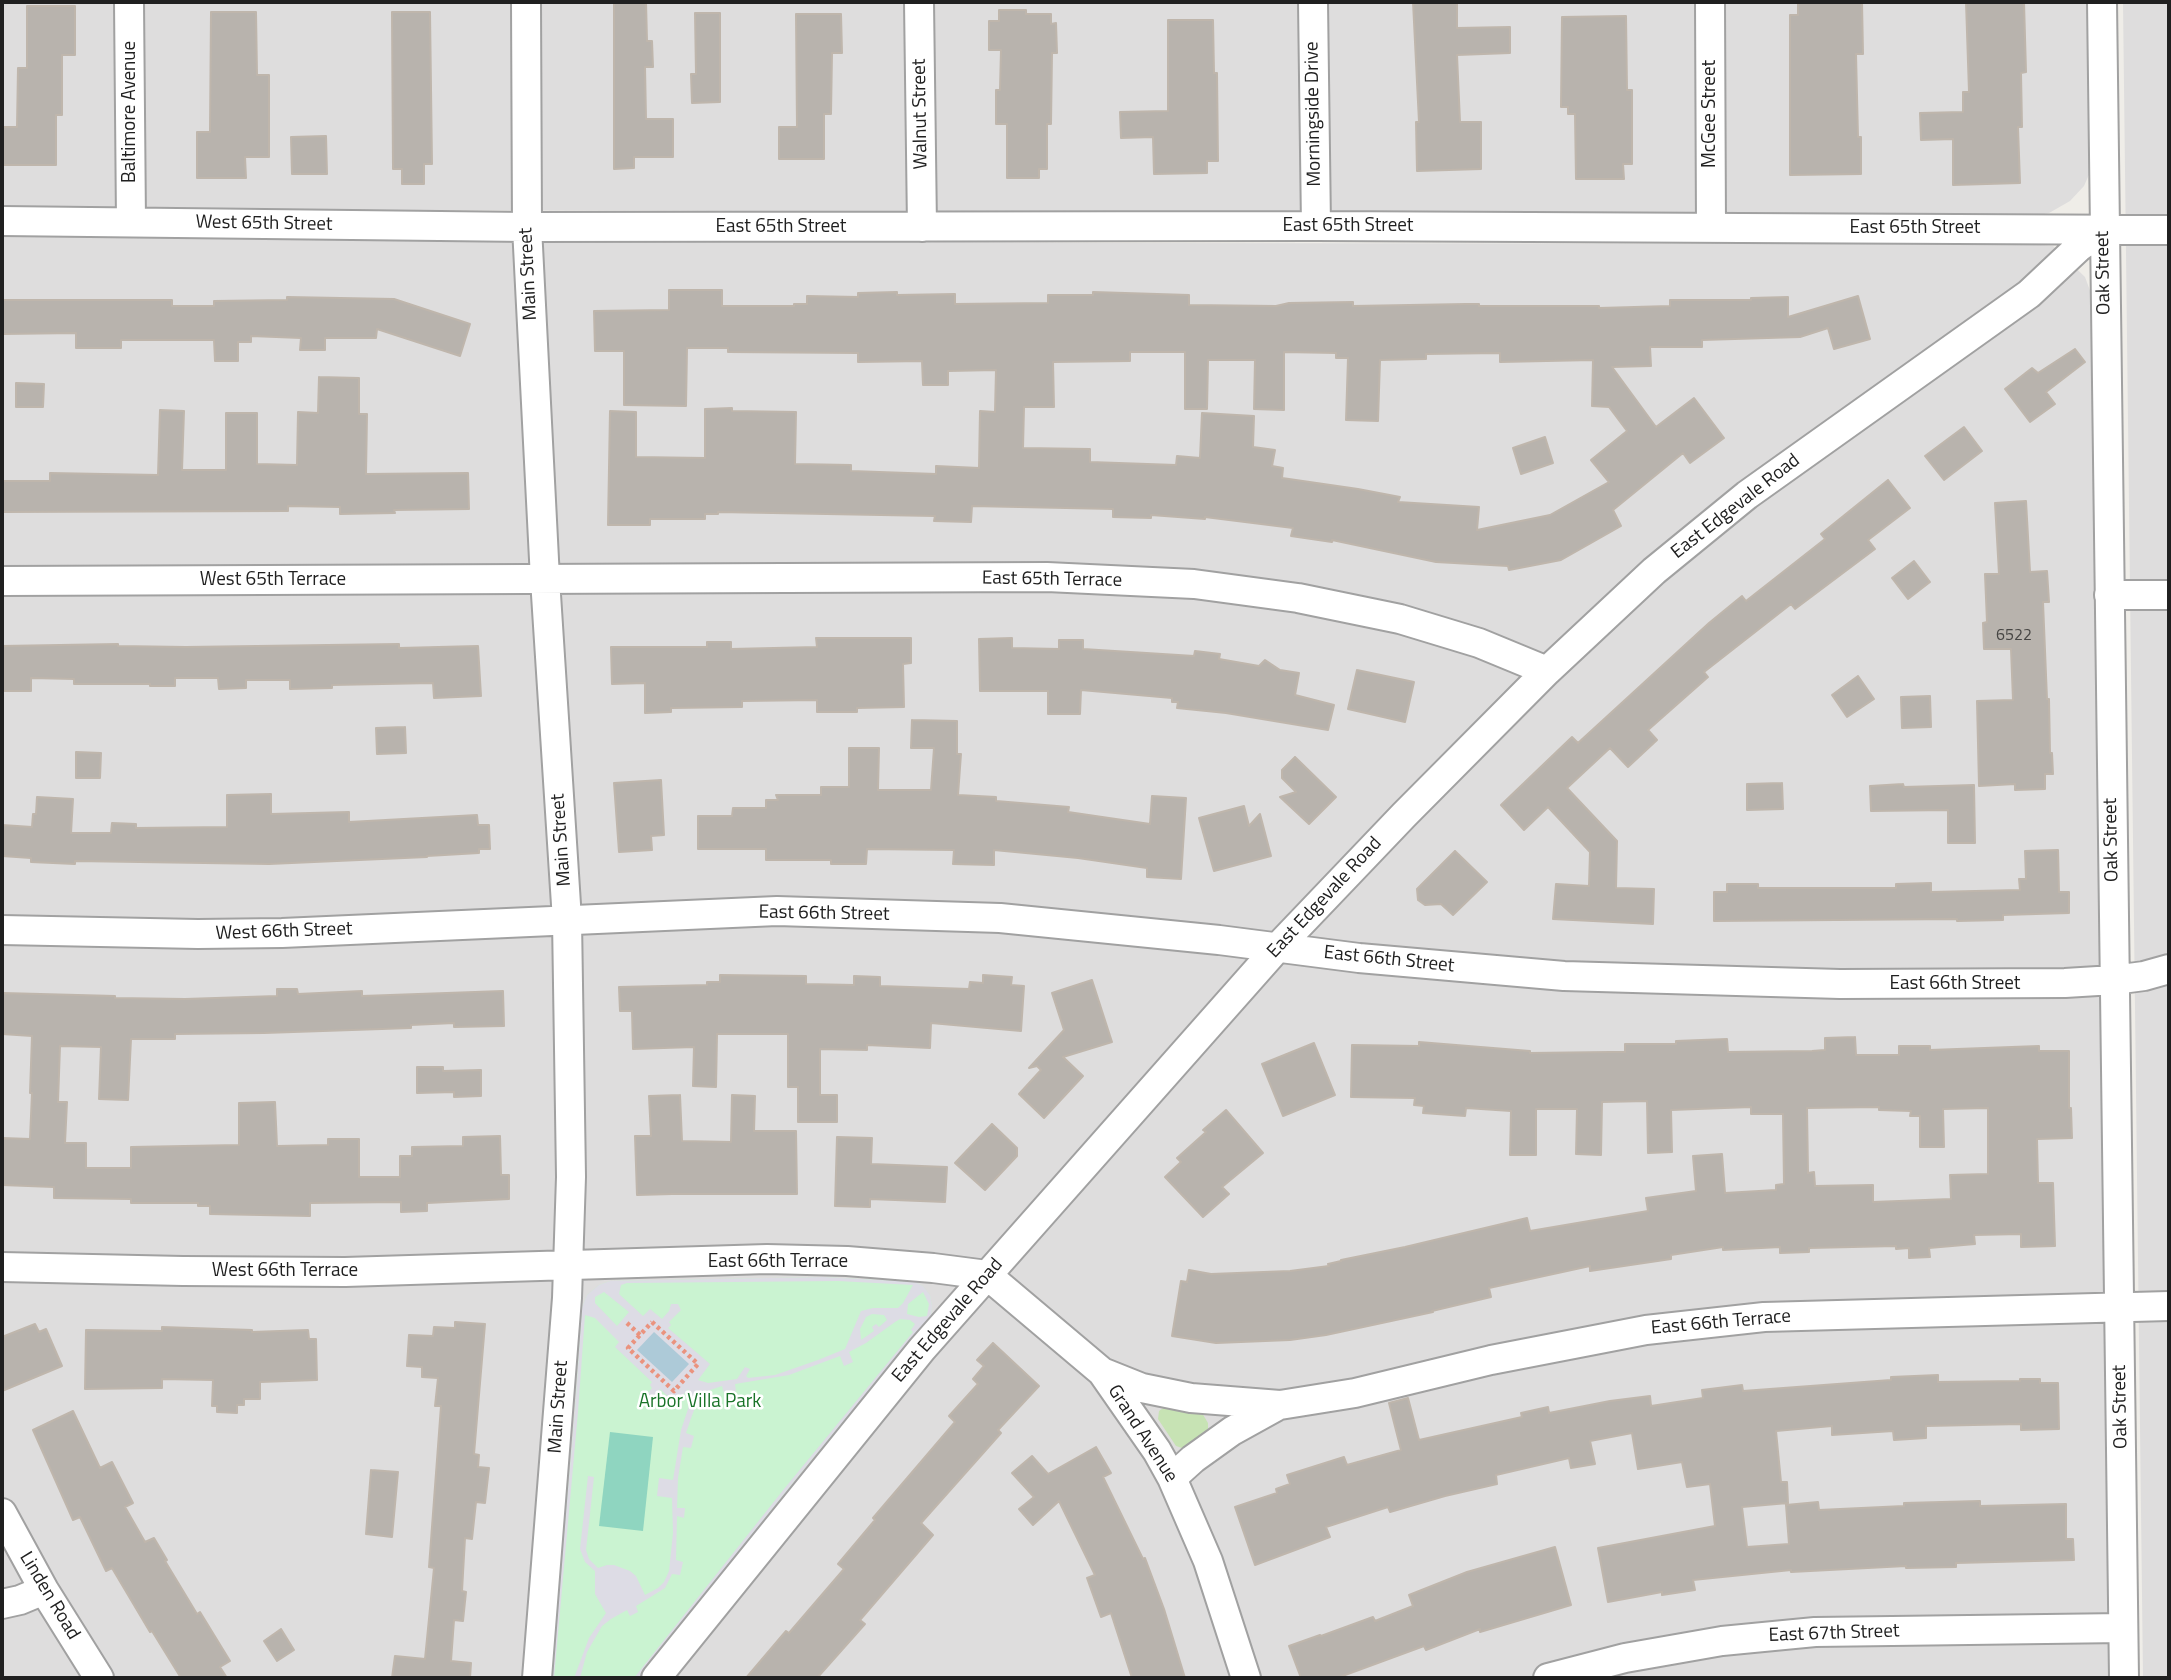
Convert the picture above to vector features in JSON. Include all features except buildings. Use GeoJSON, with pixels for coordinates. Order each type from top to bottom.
{"type":"FeatureCollection","features":[{"type":"Feature","properties":{"kind":"street","name":"Baltimore Avenue"},"geometry":{"type":"LineString","coordinates":[[129,2],[131,222]]}},
{"type":"Feature","properties":{"kind":"street","name":"Main Street"},"geometry":{"type":"LineString","coordinates":[[526,2],[527,228],[545,579],[567,920],[571,1177],[568,1265],[537,1678]]}},
{"type":"Feature","properties":{"kind":"street","name":"Walnut Street"},"geometry":{"type":"LineString","coordinates":[[919,2],[922,227]]}},
{"type":"Feature","properties":{"kind":"street","name":"Morningside Drive"},"geometry":{"type":"LineString","coordinates":[[1313,2],[1316,226]]}},
{"type":"Feature","properties":{"kind":"street","name":"McGee Street"},"geometry":{"type":"LineString","coordinates":[[1710,2],[1711,227]]}},
{"type":"Feature","properties":{"kind":"street","name":"Oak Street"},"geometry":{"type":"LineString","coordinates":[[2102,2],[2124,1678]]}},
{"type":"Feature","properties":{"kind":"street","name":"West 65th Street"},"geometry":{"type":"LineString","coordinates":[[2,221],[527,228]]}},
{"type":"Feature","properties":{"kind":"street","name":"East 65th Street"},"geometry":{"type":"LineString","coordinates":[[527,228],[1316,226],[2169,230]]}},
{"type":"Feature","properties":{"kind":"street","name":"East Edgevale Road"},"geometry":{"type":"LineString","coordinates":[[656,1678],[922,1349],[987,1275],[1277,948],[1547,671],[1654,571],[1747,495],[2029,294],[2079,247],[2103,230]]}},
{"type":"Feature","properties":{"kind":"street","name":"East 65th Terrace"},"geometry":{"type":"LineString","coordinates":[[545,579],[1047,578],[1194,584],[1298,598],[1400,619],[1479,643],[1547,671]]}},
{"type":"Feature","properties":{"kind":"street","name":"West 65th Terrace"},"geometry":{"type":"LineString","coordinates":[[2,581],[545,579]]}},
{"type":"Feature","properties":{"kind":"street"},"geometry":{"type":"LineString","coordinates":[[2109,595],[2169,594]]}},
{"type":"Feature","properties":{"kind":"street","name":"East 66th Street"},"geometry":{"type":"LineString","coordinates":[[567,920],[777,911],[1000,918],[1359,958],[1564,976],[1840,984],[2064,983],[2114,980],[2169,970]]}},
{"type":"Feature","properties":{"kind":"street","name":"West 66th Street"},"geometry":{"type":"LineString","coordinates":[[2,930],[282,933],[567,920]]}},
{"type":"Feature","properties":{"kind":"street","name":"East 66th Terrace"},"geometry":{"type":"LineString","coordinates":[[568,1265],[767,1259],[872,1263],[987,1275]]}},
{"type":"Feature","properties":{"kind":"street","name":"West 66th Terrace"},"geometry":{"type":"LineString","coordinates":[[2,1267],[345,1272],[568,1265]]}},
{"type":"Feature","properties":{"kind":"street","name":"Grand Avenue"},"geometry":{"type":"LineString","coordinates":[[987,1275],[1102,1372],[1157,1451],[1209,1560],[1246,1678]]}},
{"type":"Feature","properties":{"kind":"street","name":"East 66th Terrace"},"geometry":{"type":"LineString","coordinates":[[1102,1372],[1142,1388],[1191,1398],[1280,1405],[1355,1393],[1491,1360],[1659,1328],[1764,1317],[2169,1306]]}},
{"type":"Feature","properties":{"kind":"street","name":"East 66th Terrace"},"geometry":{"type":"LineString","coordinates":[[1172,1478],[1232,1431],[1280,1405]]}},
{"type":"Feature","properties":{"kind":"street","name":"Linden Road"},"geometry":{"type":"LineString","coordinates":[[2,1513],[44,1590],[99,1678]]}},
{"type":"Feature","properties":{"kind":"street"},"geometry":{"type":"LineString","coordinates":[[2,1604],[44,1590]]}},
{"type":"Feature","properties":{"kind":"street","name":"East 67th Street"},"geometry":{"type":"LineString","coordinates":[[1548,1678],[1625,1658],[1722,1640],[1815,1632],[2123,1628]]}},
{"type":"Feature","properties":{"kind":"path"},"geometry":{"type":"LineString","coordinates":[[652,1322],[698,1364],[674,1391],[628,1348],[640,1335],[652,1322]]}},
{"type":"Feature","properties":{"kind":"path"},"geometry":{"type":"LineString","coordinates":[[627,1323],[640,1335]]}},
{"type":"Feature","properties":{"kind":"shaded area"},"geometry":{"type":"Polygon","coordinates":[[[2,2],[2092,2],[2091,170],[2084,186],[2070,201],[2049,213],[2030,217],[2,209],[2,2]]]}},
{"type":"Feature","properties":{"kind":"shaded area"},"geometry":{"type":"Polygon","coordinates":[[[2123,2],[2169,2],[2169,1678],[2143,1678],[2123,2]]]}},
{"type":"Feature","properties":{"kind":"shaded area"},"geometry":{"type":"Polygon","coordinates":[[[2,237],[2053,246],[2085,277],[2092,296],[2111,1678],[2,1678],[2,237]]]}},
{"type":"Feature","properties":{"kind":"shaded area"},"geometry":{"type":"Polygon","coordinates":[[[823,1277],[915,1282],[923,1286],[930,1295],[932,1306],[931,1316],[802,1471],[638,1678],[634,1678],[913,1332],[911,1330],[915,1324],[910,1320],[900,1319],[849,1352],[853,1362],[844,1366],[840,1356],[789,1375],[735,1384],[736,1391],[724,1393],[722,1386],[704,1392],[697,1402],[686,1433],[694,1436],[691,1448],[683,1447],[678,1478],[677,1508],[685,1508],[684,1518],[677,1516],[676,1560],[683,1562],[680,1575],[672,1574],[665,1588],[636,1606],[638,1612],[630,1616],[627,1610],[602,1626],[587,1652],[580,1678],[574,1678],[589,1638],[606,1613],[595,1594],[595,1571],[585,1562],[580,1549],[588,1476],[594,1477],[586,1550],[589,1559],[598,1568],[614,1565],[630,1571],[636,1576],[645,1595],[658,1588],[669,1571],[673,1533],[672,1498],[657,1496],[659,1478],[673,1480],[681,1430],[692,1397],[688,1389],[676,1404],[660,1389],[649,1404],[641,1404],[641,1397],[647,1395],[652,1388],[652,1382],[615,1347],[619,1342],[595,1318],[585,1315],[554,1678],[551,1678],[582,1308],[587,1295],[599,1285],[610,1281],[823,1277]],[[838,1281],[621,1285],[619,1294],[643,1316],[650,1309],[662,1319],[671,1304],[678,1304],[681,1310],[669,1322],[671,1325],[668,1328],[710,1364],[698,1380],[708,1383],[737,1379],[745,1367],[750,1369],[746,1376],[748,1378],[775,1375],[845,1349],[861,1311],[898,1308],[913,1285],[838,1281]],[[604,1292],[595,1297],[595,1303],[617,1326],[629,1312],[604,1292]],[[923,1292],[908,1304],[907,1314],[927,1316],[929,1304],[923,1292]],[[872,1314],[866,1317],[860,1329],[861,1340],[874,1331],[872,1327],[876,1324],[879,1327],[887,1320],[884,1315],[872,1314]]]}},
{"type":"Feature","properties":{"kind":"green space","name":"Arbor Villa Park"},"geometry":{"type":"Polygon","coordinates":[[[823,1277],[915,1282],[923,1286],[930,1295],[931,1316],[802,1471],[638,1678],[551,1678],[582,1308],[587,1295],[599,1285],[610,1281],[823,1277]]]}},
{"type":"Feature","properties":{"kind":"green space"},"geometry":{"type":"Polygon","coordinates":[[[1166,1406],[1202,1413],[1208,1423],[1208,1431],[1190,1446],[1176,1446],[1158,1419],[1159,1411],[1166,1406]]]}},
{"type":"Feature","properties":{"kind":"green space"},"geometry":{"type":"Polygon","coordinates":[[[610,1432],[653,1437],[643,1531],[599,1526],[610,1432]]]}},
{"type":"Feature","properties":{"kind":"water"},"geometry":{"type":"Polygon","coordinates":[[[654,1332],[689,1364],[672,1382],[637,1350],[654,1332]]]}}]}
